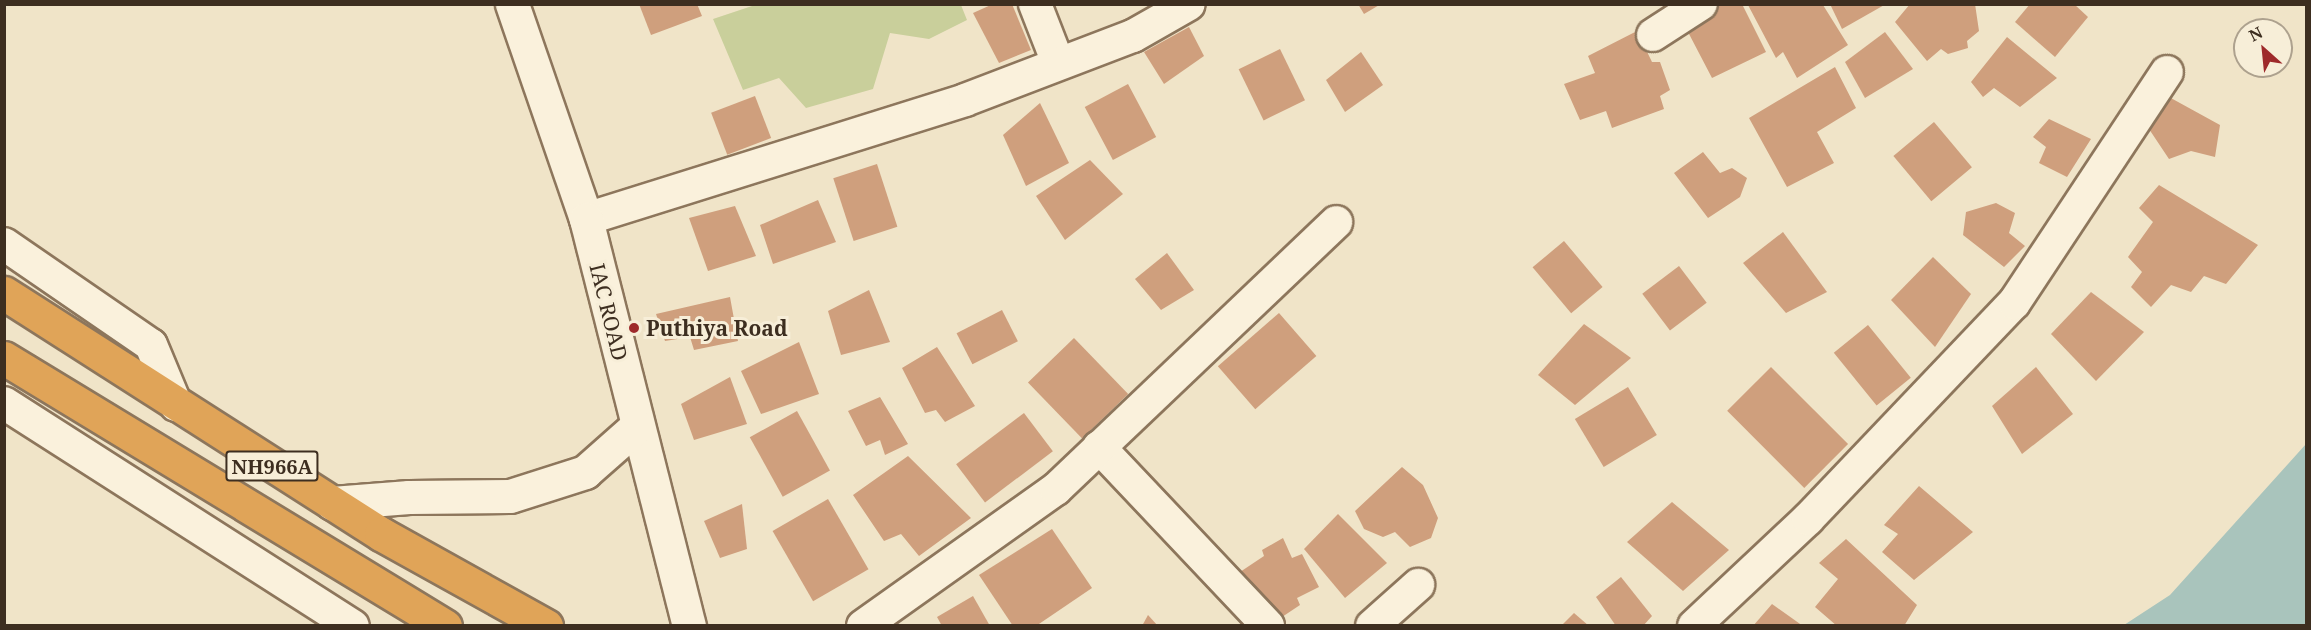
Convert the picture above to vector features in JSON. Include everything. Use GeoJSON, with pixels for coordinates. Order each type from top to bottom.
{"type":"FeatureCollection","features":[{"type":"Feature","properties":{"kind":"highway","name":"NH966A"},"geometry":{"type":"LineString","coordinates":[[4,293],[332,503],[546,626]]}},
{"type":"Feature","properties":{"kind":"highway","name":"NH966A"},"geometry":{"type":"LineString","coordinates":[[4,358],[446,626]]}},
{"type":"Feature","properties":{"kind":"main road","name":"IAC ROAD"},"geometry":{"type":"LineString","coordinates":[[512,4],[586,219],[689,626]]}},
{"type":"Feature","properties":{"kind":"main road"},"geometry":{"type":"LineString","coordinates":[[332,503],[409,497],[510,496],[585,472],[637,426]]}},
{"type":"Feature","properties":{"kind":"street"},"geometry":{"type":"LineString","coordinates":[[1035,4],[1058,63]]}},
{"type":"Feature","properties":{"kind":"street"},"geometry":{"type":"LineString","coordinates":[[586,219],[965,100],[1133,36],[1189,4]]}},
{"type":"Feature","properties":{"kind":"street"},"geometry":{"type":"LineString","coordinates":[[1653,35],[1701,4]]}},
{"type":"Feature","properties":{"kind":"street"},"geometry":{"type":"LineString","coordinates":[[1694,626],[1808,519],[2014,303],[2167,72]]}},
{"type":"Feature","properties":{"kind":"street"},"geometry":{"type":"LineString","coordinates":[[863,626],[1056,489],[1336,222]]}},
{"type":"Feature","properties":{"kind":"street"},"geometry":{"type":"LineString","coordinates":[[4,244],[151,345],[176,405]]}},
{"type":"Feature","properties":{"kind":"street"},"geometry":{"type":"LineString","coordinates":[[4,403],[353,626]]}},
{"type":"Feature","properties":{"kind":"street"},"geometry":{"type":"LineString","coordinates":[[1099,447],[1268,626]]}},
{"type":"Feature","properties":{"kind":"street"},"geometry":{"type":"LineString","coordinates":[[1372,626],[1418,585]]}},
{"type":"Feature","properties":{"kind":"green space"},"geometry":{"type":"Polygon","coordinates":[[[755,5],[961,5],[967,20],[929,39],[890,33],[873,89],[806,108],[779,78],[743,90],[713,19],[755,5]]]}},
{"type":"Feature","properties":{"kind":"water"},"geometry":{"type":"Polygon","coordinates":[[[2306,444],[2306,625],[2124,625],[2170,595],[2306,444]]]}},
{"type":"Feature","properties":{"kind":"building"},"geometry":{"type":"Polygon","coordinates":[[[639,4],[697,4],[702,16],[651,35],[639,4]]]}},
{"type":"Feature","properties":{"kind":"building"},"geometry":{"type":"Polygon","coordinates":[[[993,4],[1012,4],[1031,50],[999,63],[973,13],[993,4]]]}},
{"type":"Feature","properties":{"kind":"building"},"geometry":{"type":"Polygon","coordinates":[[[1358,4],[1381,4],[1364,14],[1358,4]]]}},
{"type":"Feature","properties":{"kind":"building"},"geometry":{"type":"Polygon","coordinates":[[[1713,4],[1742,4],[1766,52],[1712,78],[1688,32],[1697,28],[1691,16],[1713,4]]]}},
{"type":"Feature","properties":{"kind":"building"},"geometry":{"type":"Polygon","coordinates":[[[1830,4],[1886,4],[1842,29],[1830,4]]]}},
{"type":"Feature","properties":{"kind":"building"},"geometry":{"type":"Polygon","coordinates":[[[1910,4],[1975,4],[1979,31],[1967,41],[1968,48],[1948,54],[1941,49],[1927,61],[1895,22],[1910,4]]]}},
{"type":"Feature","properties":{"kind":"building"},"geometry":{"type":"Polygon","coordinates":[[[2030,4],[2074,4],[2088,17],[2055,57],[2015,22],[2030,4]]]}},
{"type":"Feature","properties":{"kind":"building"},"geometry":{"type":"Polygon","coordinates":[[[1748,5],[1823,5],[1848,45],[1797,78],[1783,52],[1776,58],[1748,5]]]}},
{"type":"Feature","properties":{"kind":"building"},"geometry":{"type":"Polygon","coordinates":[[[1189,27],[1204,56],[1164,84],[1144,52],[1189,27]]]}},
{"type":"Feature","properties":{"kind":"building"},"geometry":{"type":"Polygon","coordinates":[[[1637,31],[1652,62],[1660,62],[1670,90],[1660,96],[1664,109],[1612,128],[1606,111],[1580,120],[1564,84],[1595,73],[1588,56],[1637,31]]]}},
{"type":"Feature","properties":{"kind":"building"},"geometry":{"type":"Polygon","coordinates":[[[1885,32],[1913,69],[1865,98],[1845,62],[1885,32]]]}},
{"type":"Feature","properties":{"kind":"building"},"geometry":{"type":"Polygon","coordinates":[[[2007,37],[2057,78],[2020,107],[1994,88],[1983,97],[1971,82],[2007,37]]]}},
{"type":"Feature","properties":{"kind":"building"},"geometry":{"type":"Polygon","coordinates":[[[1280,49],[1305,100],[1264,120],[1239,69],[1280,49]]]}},
{"type":"Feature","properties":{"kind":"building"},"geometry":{"type":"Polygon","coordinates":[[[1361,52],[1383,85],[1345,112],[1326,80],[1361,52]]]}},
{"type":"Feature","properties":{"kind":"building"},"geometry":{"type":"Polygon","coordinates":[[[1835,67],[1856,108],[1817,132],[1834,163],[1787,187],[1749,118],[1835,67]]]}},
{"type":"Feature","properties":{"kind":"building"},"geometry":{"type":"Polygon","coordinates":[[[1128,84],[1156,137],[1113,160],[1085,107],[1128,84]]]}},
{"type":"Feature","properties":{"kind":"building"},"geometry":{"type":"Polygon","coordinates":[[[755,96],[771,138],[727,155],[711,113],[755,96]]]}},
{"type":"Feature","properties":{"kind":"building"},"geometry":{"type":"Polygon","coordinates":[[[2169,97],[2220,125],[2215,157],[2191,151],[2169,159],[2149,129],[2169,97]]]}},
{"type":"Feature","properties":{"kind":"building"},"geometry":{"type":"Polygon","coordinates":[[[1040,103],[1069,163],[1026,186],[1003,135],[1040,103]]]}},
{"type":"Feature","properties":{"kind":"building"},"geometry":{"type":"Polygon","coordinates":[[[2049,119],[2091,139],[2067,177],[2039,163],[2046,147],[2033,137],[2049,119]]]}},
{"type":"Feature","properties":{"kind":"building"},"geometry":{"type":"Polygon","coordinates":[[[1934,122],[1972,167],[1931,201],[1893,156],[1934,122]]]}},
{"type":"Feature","properties":{"kind":"building"},"geometry":{"type":"Polygon","coordinates":[[[1703,152],[1720,173],[1732,168],[1747,178],[1740,197],[1708,218],[1674,173],[1703,152]]]}},
{"type":"Feature","properties":{"kind":"building"},"geometry":{"type":"Polygon","coordinates":[[[1090,160],[1123,194],[1065,240],[1036,196],[1090,160]]]}},
{"type":"Feature","properties":{"kind":"building"},"geometry":{"type":"Polygon","coordinates":[[[877,164],[897,227],[854,241],[833,178],[877,164]]]}},
{"type":"Feature","properties":{"kind":"building"},"geometry":{"type":"Polygon","coordinates":[[[2159,185],[2258,245],[2226,284],[2204,276],[2191,292],[2171,285],[2151,307],[2131,287],[2142,272],[2128,257],[2153,222],[2139,208],[2159,185]]]}},
{"type":"Feature","properties":{"kind":"building"},"geometry":{"type":"Polygon","coordinates":[[[818,200],[836,242],[773,264],[760,225],[818,200]]]}},
{"type":"Feature","properties":{"kind":"building"},"geometry":{"type":"Polygon","coordinates":[[[1996,203],[2015,213],[2009,233],[2025,246],[2004,267],[1963,235],[1966,212],[1996,203]]]}},
{"type":"Feature","properties":{"kind":"building"},"geometry":{"type":"Polygon","coordinates":[[[735,206],[756,256],[708,271],[689,218],[735,206]]]}},
{"type":"Feature","properties":{"kind":"building"},"geometry":{"type":"Polygon","coordinates":[[[1783,232],[1827,292],[1786,313],[1743,263],[1783,232]]]}},
{"type":"Feature","properties":{"kind":"building"},"geometry":{"type":"Polygon","coordinates":[[[1564,241],[1603,287],[1571,313],[1533,267],[1564,241]]]}},
{"type":"Feature","properties":{"kind":"building"},"geometry":{"type":"Polygon","coordinates":[[[1167,253],[1194,290],[1161,310],[1135,279],[1167,253]]]}},
{"type":"Feature","properties":{"kind":"building"},"geometry":{"type":"Polygon","coordinates":[[[1933,257],[1971,294],[1935,347],[1891,300],[1933,257]]]}},
{"type":"Feature","properties":{"kind":"building"},"geometry":{"type":"Polygon","coordinates":[[[1679,266],[1707,303],[1670,330],[1642,294],[1679,266]]]}},
{"type":"Feature","properties":{"kind":"building"},"geometry":{"type":"Polygon","coordinates":[[[869,290],[890,342],[841,355],[828,311],[869,290]]]}},
{"type":"Feature","properties":{"kind":"building"},"geometry":{"type":"Polygon","coordinates":[[[2091,292],[2144,332],[2096,381],[2051,334],[2091,292]]]}},
{"type":"Feature","properties":{"kind":"building"},"geometry":{"type":"Polygon","coordinates":[[[730,297],[738,341],[694,350],[690,337],[665,341],[656,314],[730,297]]]}},
{"type":"Feature","properties":{"kind":"building"},"geometry":{"type":"Polygon","coordinates":[[[1002,310],[1018,341],[972,364],[957,333],[1002,310]]]}},
{"type":"Feature","properties":{"kind":"building"},"geometry":{"type":"Polygon","coordinates":[[[1279,313],[1316,356],[1255,409],[1218,366],[1279,313]]]}},
{"type":"Feature","properties":{"kind":"building"},"geometry":{"type":"Polygon","coordinates":[[[1584,324],[1631,358],[1575,405],[1538,375],[1584,324]]]}},
{"type":"Feature","properties":{"kind":"building"},"geometry":{"type":"Polygon","coordinates":[[[1868,325],[1911,378],[1877,406],[1834,353],[1868,325]]]}},
{"type":"Feature","properties":{"kind":"building"},"geometry":{"type":"Polygon","coordinates":[[[1074,338],[1128,394],[1082,439],[1028,382],[1074,338]]]}},
{"type":"Feature","properties":{"kind":"building"},"geometry":{"type":"Polygon","coordinates":[[[799,342],[819,394],[761,414],[741,371],[799,342]]]}},
{"type":"Feature","properties":{"kind":"building"},"geometry":{"type":"Polygon","coordinates":[[[937,347],[975,406],[945,422],[936,410],[925,413],[902,368],[937,347]]]}},
{"type":"Feature","properties":{"kind":"building"},"geometry":{"type":"Polygon","coordinates":[[[1771,367],[1848,444],[1804,488],[1727,411],[1771,367]]]}},
{"type":"Feature","properties":{"kind":"building"},"geometry":{"type":"Polygon","coordinates":[[[2036,367],[2073,414],[2022,454],[1992,406],[2036,367]]]}},
{"type":"Feature","properties":{"kind":"building"},"geometry":{"type":"Polygon","coordinates":[[[730,377],[747,424],[694,440],[681,404],[730,377]]]}},
{"type":"Feature","properties":{"kind":"building"},"geometry":{"type":"Polygon","coordinates":[[[1628,387],[1657,435],[1604,467],[1575,419],[1628,387]]]}},
{"type":"Feature","properties":{"kind":"building"},"geometry":{"type":"Polygon","coordinates":[[[880,397],[908,444],[885,455],[880,440],[866,446],[848,411],[880,397]]]}},
{"type":"Feature","properties":{"kind":"building"},"geometry":{"type":"Polygon","coordinates":[[[797,411],[830,470],[783,497],[750,437],[797,411]]]}},
{"type":"Feature","properties":{"kind":"building"},"geometry":{"type":"Polygon","coordinates":[[[1024,413],[1053,451],[985,502],[956,464],[1024,413]]]}},
{"type":"Feature","properties":{"kind":"building"},"geometry":{"type":"Polygon","coordinates":[[[908,456],[971,518],[919,556],[901,534],[884,541],[853,495],[908,456]]]}},
{"type":"Feature","properties":{"kind":"building"},"geometry":{"type":"Polygon","coordinates":[[[1402,467],[1423,485],[1438,518],[1431,538],[1410,547],[1395,532],[1383,537],[1364,529],[1355,511],[1402,467]]]}},
{"type":"Feature","properties":{"kind":"building"},"geometry":{"type":"Polygon","coordinates":[[[1919,486],[1973,532],[1914,580],[1882,552],[1898,534],[1884,525],[1919,486]]]}},
{"type":"Feature","properties":{"kind":"building"},"geometry":{"type":"Polygon","coordinates":[[[828,499],[868,569],[813,601],[773,531],[828,499]]]}},
{"type":"Feature","properties":{"kind":"building"},"geometry":{"type":"Polygon","coordinates":[[[1672,502],[1729,550],[1683,591],[1627,542],[1672,502]]]}},
{"type":"Feature","properties":{"kind":"building"},"geometry":{"type":"Polygon","coordinates":[[[742,504],[747,549],[720,558],[704,521],[742,504]]]}},
{"type":"Feature","properties":{"kind":"building"},"geometry":{"type":"Polygon","coordinates":[[[1338,514],[1387,563],[1345,598],[1304,549],[1338,514]]]}},
{"type":"Feature","properties":{"kind":"building"},"geometry":{"type":"Polygon","coordinates":[[[1052,529],[1092,588],[1036,626],[1013,626],[979,575],[1052,529]]]}},
{"type":"Feature","properties":{"kind":"building"},"geometry":{"type":"Polygon","coordinates":[[[1283,538],[1292,558],[1302,554],[1319,587],[1297,598],[1300,605],[1273,623],[1234,576],[1264,556],[1262,550],[1283,538]]]}},
{"type":"Feature","properties":{"kind":"building"},"geometry":{"type":"Polygon","coordinates":[[[1846,539],[1917,605],[1904,626],[1837,626],[1815,607],[1838,579],[1819,563],[1846,539]]]}},
{"type":"Feature","properties":{"kind":"building"},"geometry":{"type":"Polygon","coordinates":[[[1621,577],[1652,616],[1643,626],[1616,626],[1596,597],[1621,577]]]}},
{"type":"Feature","properties":{"kind":"building"},"geometry":{"type":"Polygon","coordinates":[[[973,596],[990,626],[942,626],[937,617],[973,596]]]}},
{"type":"Feature","properties":{"kind":"building"},"geometry":{"type":"Polygon","coordinates":[[[1772,604],[1803,626],[1753,626],[1772,604]]]}},
{"type":"Feature","properties":{"kind":"building"},"geometry":{"type":"Polygon","coordinates":[[[1574,613],[1589,626],[1561,626],[1574,613]]]}},
{"type":"Feature","properties":{"kind":"building"},"geometry":{"type":"Polygon","coordinates":[[[1148,615],[1158,626],[1142,626],[1148,615]]]}},
{"type":"Feature","properties":{"kind":"place","name":"Puthiya Road"},"geometry":{"type":"Point","coordinates":[634,328]}}]}
